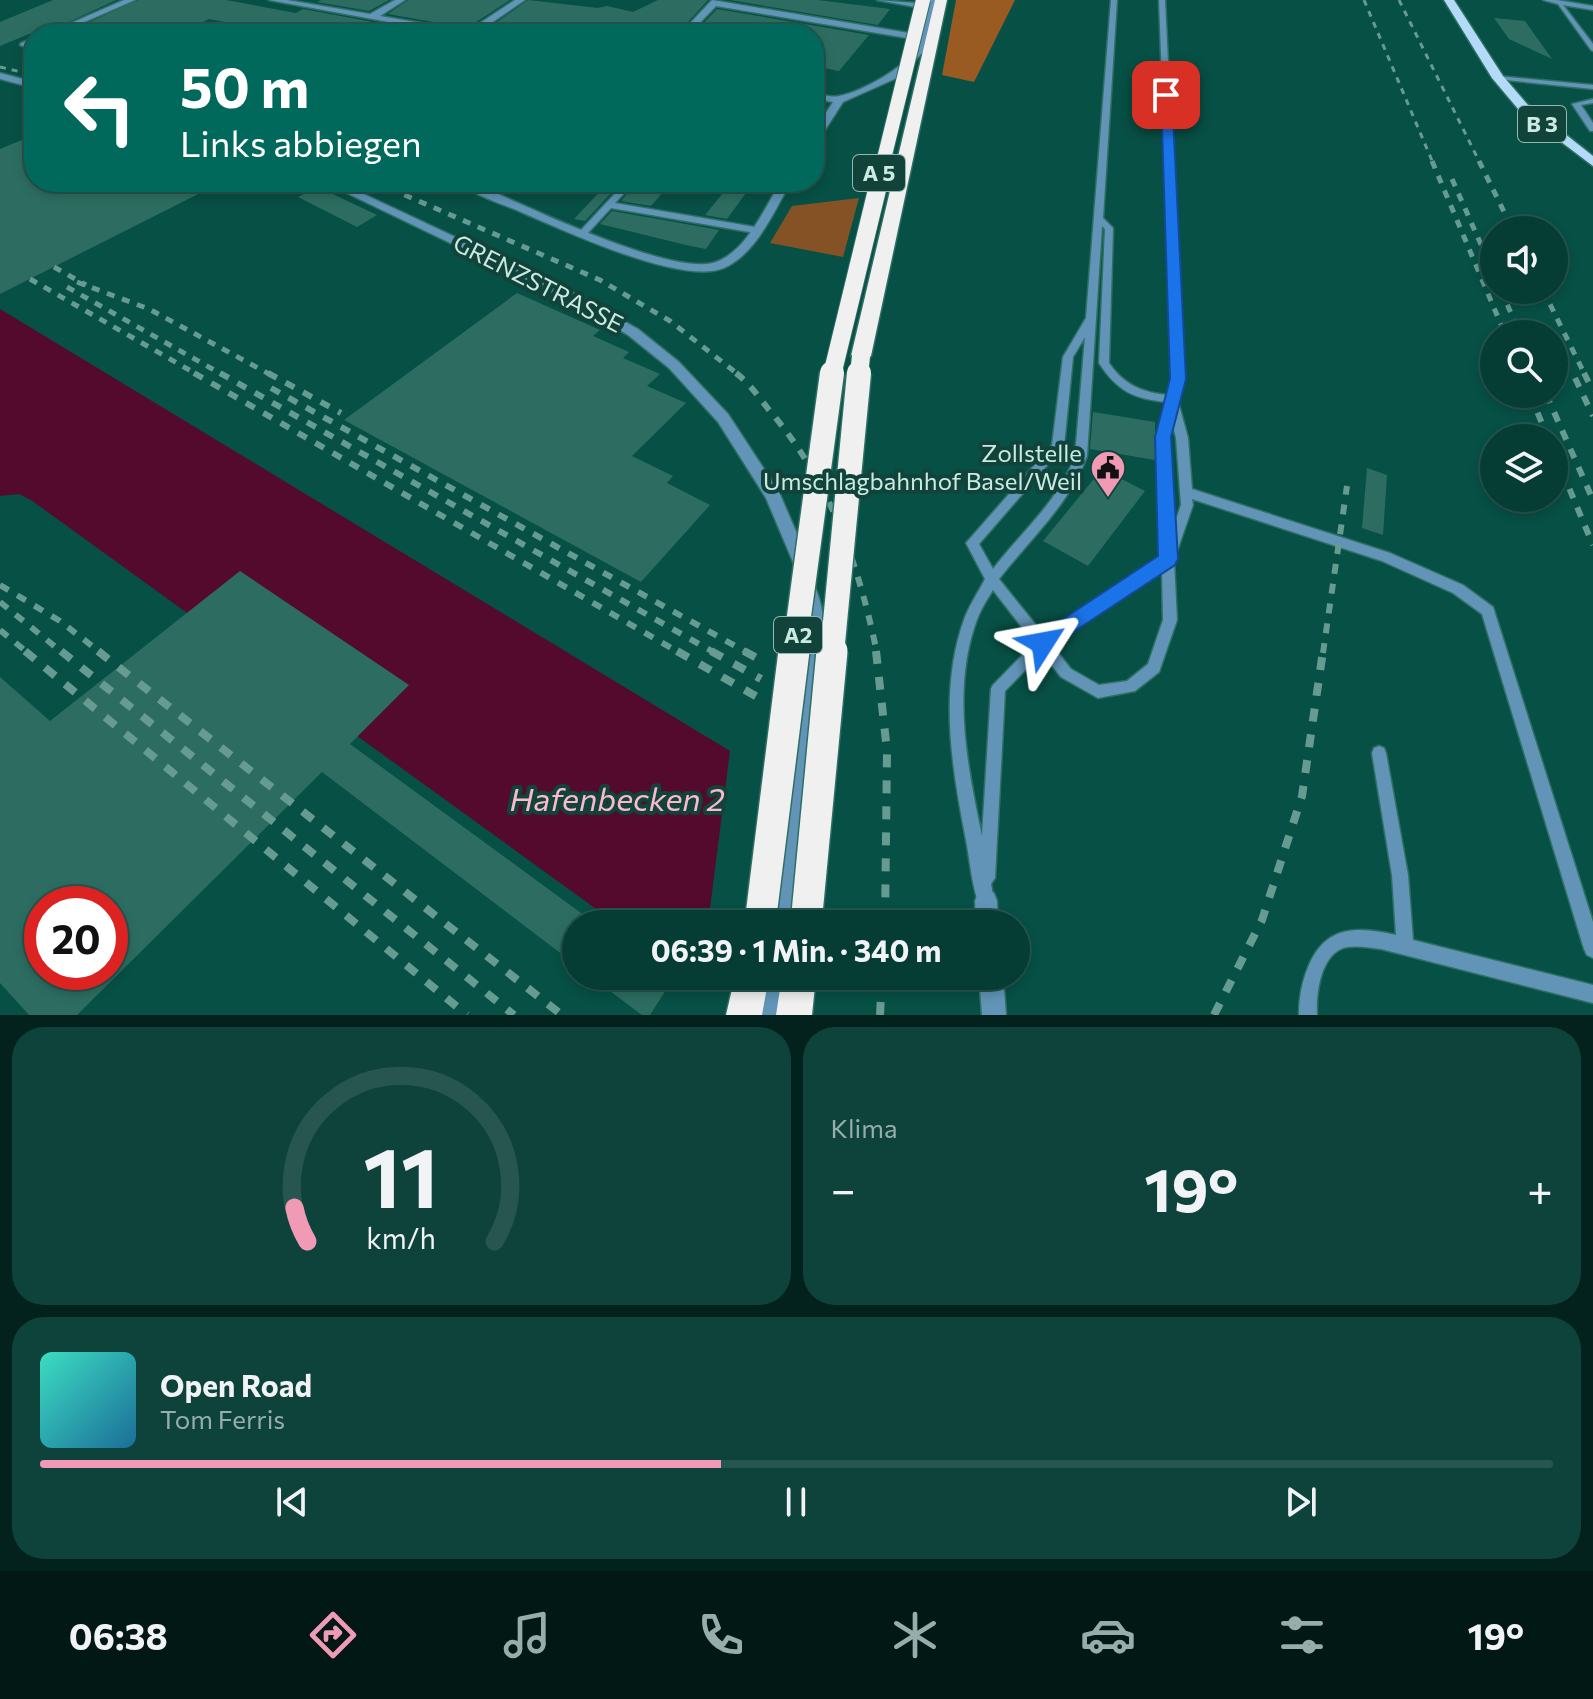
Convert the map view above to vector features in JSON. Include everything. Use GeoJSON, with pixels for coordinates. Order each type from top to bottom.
{"type":"FeatureCollection","features":[{"type":"Feature","properties":{"kind":"highway","name":"A 5"},"geometry":{"type":"LineString","coordinates":[[849,351],[914,108],[932,2]]}},
{"type":"Feature","properties":{"kind":"highway","name":"A 5"},"geometry":{"type":"LineString","coordinates":[[849,351],[932,2]]}},
{"type":"Feature","properties":{"kind":"highway","name":"A2"},"geometry":{"type":"LineString","coordinates":[[762,910],[826,399],[849,351]]}},
{"type":"Feature","properties":{"kind":"highway","name":"A2"},"geometry":{"type":"LineString","coordinates":[[807,910],[849,351]]}},
{"type":"Feature","properties":{"kind":"highway"},"geometry":{"type":"LineString","coordinates":[[744,1015],[749,990]]}},
{"type":"Feature","properties":{"kind":"highway"},"geometry":{"type":"LineString","coordinates":[[794,1015],[797,990]]}},
{"type":"Feature","properties":{"kind":"main road","name":"B 3"},"geometry":{"type":"LineString","coordinates":[[1449,0],[1498,78],[1523,107],[1593,162]]}},
{"type":"Feature","properties":{"kind":"street"},"geometry":{"type":"LineString","coordinates":[[74,24],[131,0]]}},
{"type":"Feature","properties":{"kind":"street"},"geometry":{"type":"LineString","coordinates":[[273,0],[412,24]]}},
{"type":"Feature","properties":{"kind":"street"},"geometry":{"type":"LineString","coordinates":[[372,17],[401,0]]}},
{"type":"Feature","properties":{"kind":"street"},"geometry":{"type":"LineString","coordinates":[[484,24],[521,0]]}},
{"type":"Feature","properties":{"kind":"street"},"geometry":{"type":"LineString","coordinates":[[824,98],[839,100],[896,75],[922,48],[932,2],[881,0]]}},
{"type":"Feature","properties":{"kind":"street"},"geometry":{"type":"LineString","coordinates":[[694,24],[716,2],[924,38]]}},
{"type":"Feature","properties":{"kind":"street"},"geometry":{"type":"LineString","coordinates":[[0,76],[24,82]]}},
{"type":"Feature","properties":{"kind":"street"},"geometry":{"type":"LineString","coordinates":[[824,123],[839,100]]}},
{"type":"Feature","properties":{"kind":"street","name":"GRENZSTRASSE"},"geometry":{"type":"LineString","coordinates":[[350,192],[562,292],[633,332],[698,389],[746,452],[797,547],[814,619],[815,663],[788,910]]}},
{"type":"Feature","properties":{"kind":"street"},"geometry":{"type":"LineString","coordinates":[[486,192],[667,265],[703,270],[717,267],[734,257],[780,192]]}},
{"type":"Feature","properties":{"kind":"street"},"geometry":{"type":"LineString","coordinates":[[986,901],[986,910]]}},
{"type":"Feature","properties":{"kind":"street"},"geometry":{"type":"LineString","coordinates":[[770,1015],[774,990]]}},
{"type":"Feature","properties":{"kind":"street"},"geometry":{"type":"LineString","coordinates":[[992,990],[994,1015]]}},
{"type":"Feature","properties":{"kind":"lane"},"geometry":{"type":"LineString","coordinates":[[986,901],[966,786],[957,690],[962,645],[973,609],[992,579],[1075,479],[1081,456],[1114,0]]}},
{"type":"Feature","properties":{"kind":"lane"},"geometry":{"type":"LineString","coordinates":[[1089,320],[1068,357],[1058,446],[972,543],[992,579],[1066,673],[1098,692],[1130,687],[1154,668],[1170,620],[1163,437],[1178,379],[1162,0]]}},
{"type":"Feature","properties":{"kind":"lane"},"geometry":{"type":"LineString","coordinates":[[1546,0],[1560,5],[1593,8]]}},
{"type":"Feature","properties":{"kind":"lane"},"geometry":{"type":"LineString","coordinates":[[1560,5],[1593,49]]}},
{"type":"Feature","properties":{"kind":"lane"},"geometry":{"type":"LineString","coordinates":[[1498,78],[1593,87]]}},
{"type":"Feature","properties":{"kind":"lane"},"geometry":{"type":"LineString","coordinates":[[1593,101],[1576,104],[1593,129]]}},
{"type":"Feature","properties":{"kind":"lane"},"geometry":{"type":"LineString","coordinates":[[584,232],[621,192]]}},
{"type":"Feature","properties":{"kind":"lane"},"geometry":{"type":"LineString","coordinates":[[610,205],[755,230]]}},
{"type":"Feature","properties":{"kind":"lane"},"geometry":{"type":"LineString","coordinates":[[1098,218],[1109,228],[1104,363],[1113,380],[1141,397],[1173,399]]}},
{"type":"Feature","properties":{"kind":"lane"},"geometry":{"type":"LineString","coordinates":[[986,901],[998,689],[1043,643],[1168,559],[1187,505],[1182,438],[1173,399]]}},
{"type":"Feature","properties":{"kind":"lane"},"geometry":{"type":"LineString","coordinates":[[1186,492],[1386,557],[1458,589],[1488,611],[1593,949]]}},
{"type":"Feature","properties":{"kind":"lane"},"geometry":{"type":"LineString","coordinates":[[1379,753],[1400,875],[1405,947]]}},
{"type":"Feature","properties":{"kind":"lane"},"geometry":{"type":"LineString","coordinates":[[1308,1015],[1307,1003],[1316,969],[1332,945],[1351,939],[1405,947],[1593,994]]}},
{"type":"Feature","properties":{"kind":"shaded area"},"geometry":{"type":"Polygon","coordinates":[[[956,0],[1015,0],[974,82],[942,75],[956,0]]]}},
{"type":"Feature","properties":{"kind":"shaded area"},"geometry":{"type":"Polygon","coordinates":[[[859,198],[843,257],[770,243],[792,206],[859,198]]]}},
{"type":"Feature","properties":{"kind":"water","name":"Hafenbecken 2"},"geometry":{"type":"Polygon","coordinates":[[[0,309],[730,751],[710,910],[598,910],[31,500],[19,494],[0,496],[0,309]]]}},
{"type":"Feature","properties":{"kind":"building"},"geometry":{"type":"Polygon","coordinates":[[[53,0],[116,0],[64,24],[24,24],[24,36],[0,46],[0,22],[53,0]]]}},
{"type":"Feature","properties":{"kind":"building"},"geometry":{"type":"Polygon","coordinates":[[[138,0],[226,0],[296,13],[303,9],[383,24],[235,24],[209,19],[199,24],[86,24],[138,0]]]}},
{"type":"Feature","properties":{"kind":"building"},"geometry":{"type":"Polygon","coordinates":[[[389,0],[369,11],[317,2],[389,0]]]}},
{"type":"Feature","properties":{"kind":"building"},"geometry":{"type":"Polygon","coordinates":[[[408,0],[510,0],[473,24],[444,24],[388,14],[408,0]]]}},
{"type":"Feature","properties":{"kind":"building"},"geometry":{"type":"Polygon","coordinates":[[[528,0],[598,8],[607,6],[633,12],[658,0],[708,0],[686,24],[494,24],[528,0]]]}},
{"type":"Feature","properties":{"kind":"building"},"geometry":{"type":"Polygon","coordinates":[[[730,0],[818,0],[890,9],[878,25],[730,0]]]}},
{"type":"Feature","properties":{"kind":"building"},"geometry":{"type":"Polygon","coordinates":[[[717,9],[805,24],[703,24],[717,9]]]}},
{"type":"Feature","properties":{"kind":"building"},"geometry":{"type":"Polygon","coordinates":[[[1494,18],[1525,21],[1552,59],[1509,39],[1494,18]]]}},
{"type":"Feature","properties":{"kind":"building"},"geometry":{"type":"Polygon","coordinates":[[[824,27],[869,35],[839,71],[824,68],[824,27]]]}},
{"type":"Feature","properties":{"kind":"building"},"geometry":{"type":"Polygon","coordinates":[[[24,139],[24,192],[202,192],[0,294],[0,149],[24,139]]]}},
{"type":"Feature","properties":{"kind":"building"},"geometry":{"type":"Polygon","coordinates":[[[308,192],[328,192],[377,215],[357,227],[298,197],[308,192]]]}},
{"type":"Feature","properties":{"kind":"building"},"geometry":{"type":"Polygon","coordinates":[[[599,192],[612,192],[585,221],[574,219],[599,192]]]}},
{"type":"Feature","properties":{"kind":"building"},"geometry":{"type":"Polygon","coordinates":[[[628,192],[663,192],[651,206],[621,201],[628,192]]]}},
{"type":"Feature","properties":{"kind":"building"},"geometry":{"type":"Polygon","coordinates":[[[724,192],[747,192],[727,219],[705,215],[724,192]]]}},
{"type":"Feature","properties":{"kind":"building"},"geometry":{"type":"Polygon","coordinates":[[[612,211],[719,230],[706,249],[600,224],[612,211]]]}},
{"type":"Feature","properties":{"kind":"building"},"geometry":{"type":"Polygon","coordinates":[[[517,293],[600,330],[593,336],[629,352],[623,358],[660,374],[647,386],[686,403],[632,456],[673,476],[667,483],[710,505],[641,582],[344,420],[517,293]]]}},
{"type":"Feature","properties":{"kind":"building"},"geometry":{"type":"Polygon","coordinates":[[[1093,412],[1155,422],[1155,460],[1090,449],[1093,412]]]}},
{"type":"Feature","properties":{"kind":"building"},"geometry":{"type":"Polygon","coordinates":[[[1367,468],[1387,475],[1383,535],[1362,528],[1367,468]]]}},
{"type":"Feature","properties":{"kind":"building"},"geometry":{"type":"Polygon","coordinates":[[[1102,469],[1145,491],[1088,566],[1043,541],[1102,469]]]}},
{"type":"Feature","properties":{"kind":"building"},"geometry":{"type":"Polygon","coordinates":[[[240,571],[409,685],[350,744],[577,910],[562,910],[562,954],[322,772],[128,964],[128,886],[24,886],[24,990],[102,990],[77,1015],[29,1015],[0,983],[0,677],[50,721],[240,571]]]}},
{"type":"Feature","properties":{"kind":"building"},"geometry":{"type":"Polygon","coordinates":[[[609,990],[666,990],[650,1015],[642,1015],[609,990]]]}},
{"type":"Feature","properties":{"kind":"railway"},"geometry":{"type":"LineString","coordinates":[[1364,0],[1433,163]]}},
{"type":"Feature","properties":{"kind":"railway"},"geometry":{"type":"LineString","coordinates":[[1399,0],[1480,163]]}},
{"type":"Feature","properties":{"kind":"railway"},"geometry":{"type":"LineString","coordinates":[[0,67],[24,73]]}},
{"type":"Feature","properties":{"kind":"railway"},"geometry":{"type":"LineString","coordinates":[[1432,161],[1499,320]]}},
{"type":"Feature","properties":{"kind":"railway"},"geometry":{"type":"LineString","coordinates":[[1479,161],[1506,216]]}},
{"type":"Feature","properties":{"kind":"railway"},"geometry":{"type":"LineString","coordinates":[[1452,179],[1480,242]]}},
{"type":"Feature","properties":{"kind":"railway"},"geometry":{"type":"LineString","coordinates":[[398,192],[600,280],[670,321],[739,375]]}},
{"type":"Feature","properties":{"kind":"railway"},"geometry":{"type":"LineString","coordinates":[[54,267],[86,285]]}},
{"type":"Feature","properties":{"kind":"railway"},"geometry":{"type":"LineString","coordinates":[[30,279],[198,375]]}},
{"type":"Feature","properties":{"kind":"railway"},"geometry":{"type":"LineString","coordinates":[[77,282],[149,309],[271,375]]}},
{"type":"Feature","properties":{"kind":"railway"},"geometry":{"type":"LineString","coordinates":[[67,287],[223,375]]}},
{"type":"Feature","properties":{"kind":"railway"},"geometry":{"type":"LineString","coordinates":[[1507,304],[1514,320]]}},
{"type":"Feature","properties":{"kind":"railway"},"geometry":{"type":"LineString","coordinates":[[1550,304],[1585,375]]}},
{"type":"Feature","properties":{"kind":"railway"},"geometry":{"type":"LineString","coordinates":[[194,373],[680,653]]}},
{"type":"Feature","properties":{"kind":"railway"},"geometry":{"type":"LineString","coordinates":[[220,373],[715,653]]}},
{"type":"Feature","properties":{"kind":"railway"},"geometry":{"type":"LineString","coordinates":[[268,373],[341,413]]}},
{"type":"Feature","properties":{"kind":"railway"},"geometry":{"type":"LineString","coordinates":[[736,373],[754,390],[790,437],[825,494],[851,555],[877,653]]}},
{"type":"Feature","properties":{"kind":"railway"},"geometry":{"type":"LineString","coordinates":[[1585,375],[1593,391]]}},
{"type":"Feature","properties":{"kind":"railway"},"geometry":{"type":"LineString","coordinates":[[1575,378],[1593,416]]}},
{"type":"Feature","properties":{"kind":"railway"},"geometry":{"type":"LineString","coordinates":[[271,388],[748,653]]}},
{"type":"Feature","properties":{"kind":"railway"},"geometry":{"type":"LineString","coordinates":[[1536,408],[1542,424]]}},
{"type":"Feature","properties":{"kind":"railway"},"geometry":{"type":"LineString","coordinates":[[1552,408],[1593,500]]}},
{"type":"Feature","properties":{"kind":"railway"},"geometry":{"type":"LineString","coordinates":[[1568,485],[1593,545]]}},
{"type":"Feature","properties":{"kind":"railway"},"geometry":{"type":"LineString","coordinates":[[1323,653],[1347,486]]}},
{"type":"Feature","properties":{"kind":"railway"},"geometry":{"type":"LineString","coordinates":[[0,585],[60,621],[101,653]]}},
{"type":"Feature","properties":{"kind":"railway"},"geometry":{"type":"LineString","coordinates":[[0,602],[63,653]]}},
{"type":"Feature","properties":{"kind":"railway"},"geometry":{"type":"LineString","coordinates":[[0,630],[28,653]]}},
{"type":"Feature","properties":{"kind":"railway"},"geometry":{"type":"LineString","coordinates":[[25,651],[467,1015]]}},
{"type":"Feature","properties":{"kind":"railway"},"geometry":{"type":"LineString","coordinates":[[61,651],[514,1015]]}},
{"type":"Feature","properties":{"kind":"railway"},"geometry":{"type":"LineString","coordinates":[[98,651],[562,1015]]}},
{"type":"Feature","properties":{"kind":"railway"},"geometry":{"type":"LineString","coordinates":[[677,651],[766,702]]}},
{"type":"Feature","properties":{"kind":"railway"},"geometry":{"type":"LineString","coordinates":[[711,651],[761,679]]}},
{"type":"Feature","properties":{"kind":"railway"},"geometry":{"type":"LineString","coordinates":[[744,651],[764,662]]}},
{"type":"Feature","properties":{"kind":"railway"},"geometry":{"type":"LineString","coordinates":[[876,651],[887,751],[885,910]]}},
{"type":"Feature","properties":{"kind":"railway"},"geometry":{"type":"LineString","coordinates":[[1214,1015],[1262,920],[1302,796],[1323,651]]}},
{"type":"Feature","properties":{"kind":"railway"},"geometry":{"type":"LineString","coordinates":[[880,1015],[881,990]]}},
{"type":"Feature","properties":{"kind":"place","name":"Zollstelle Umschlagbahnhof Basel/Weil"},"geometry":{"type":"Point","coordinates":[1108,499]}},
{"type":"Feature","properties":{"kind":"route"},"geometry":{"type":"LineString","coordinates":[[1043,643],[1168,559],[1163,437],[1178,379],[1166,95]]}}]}
